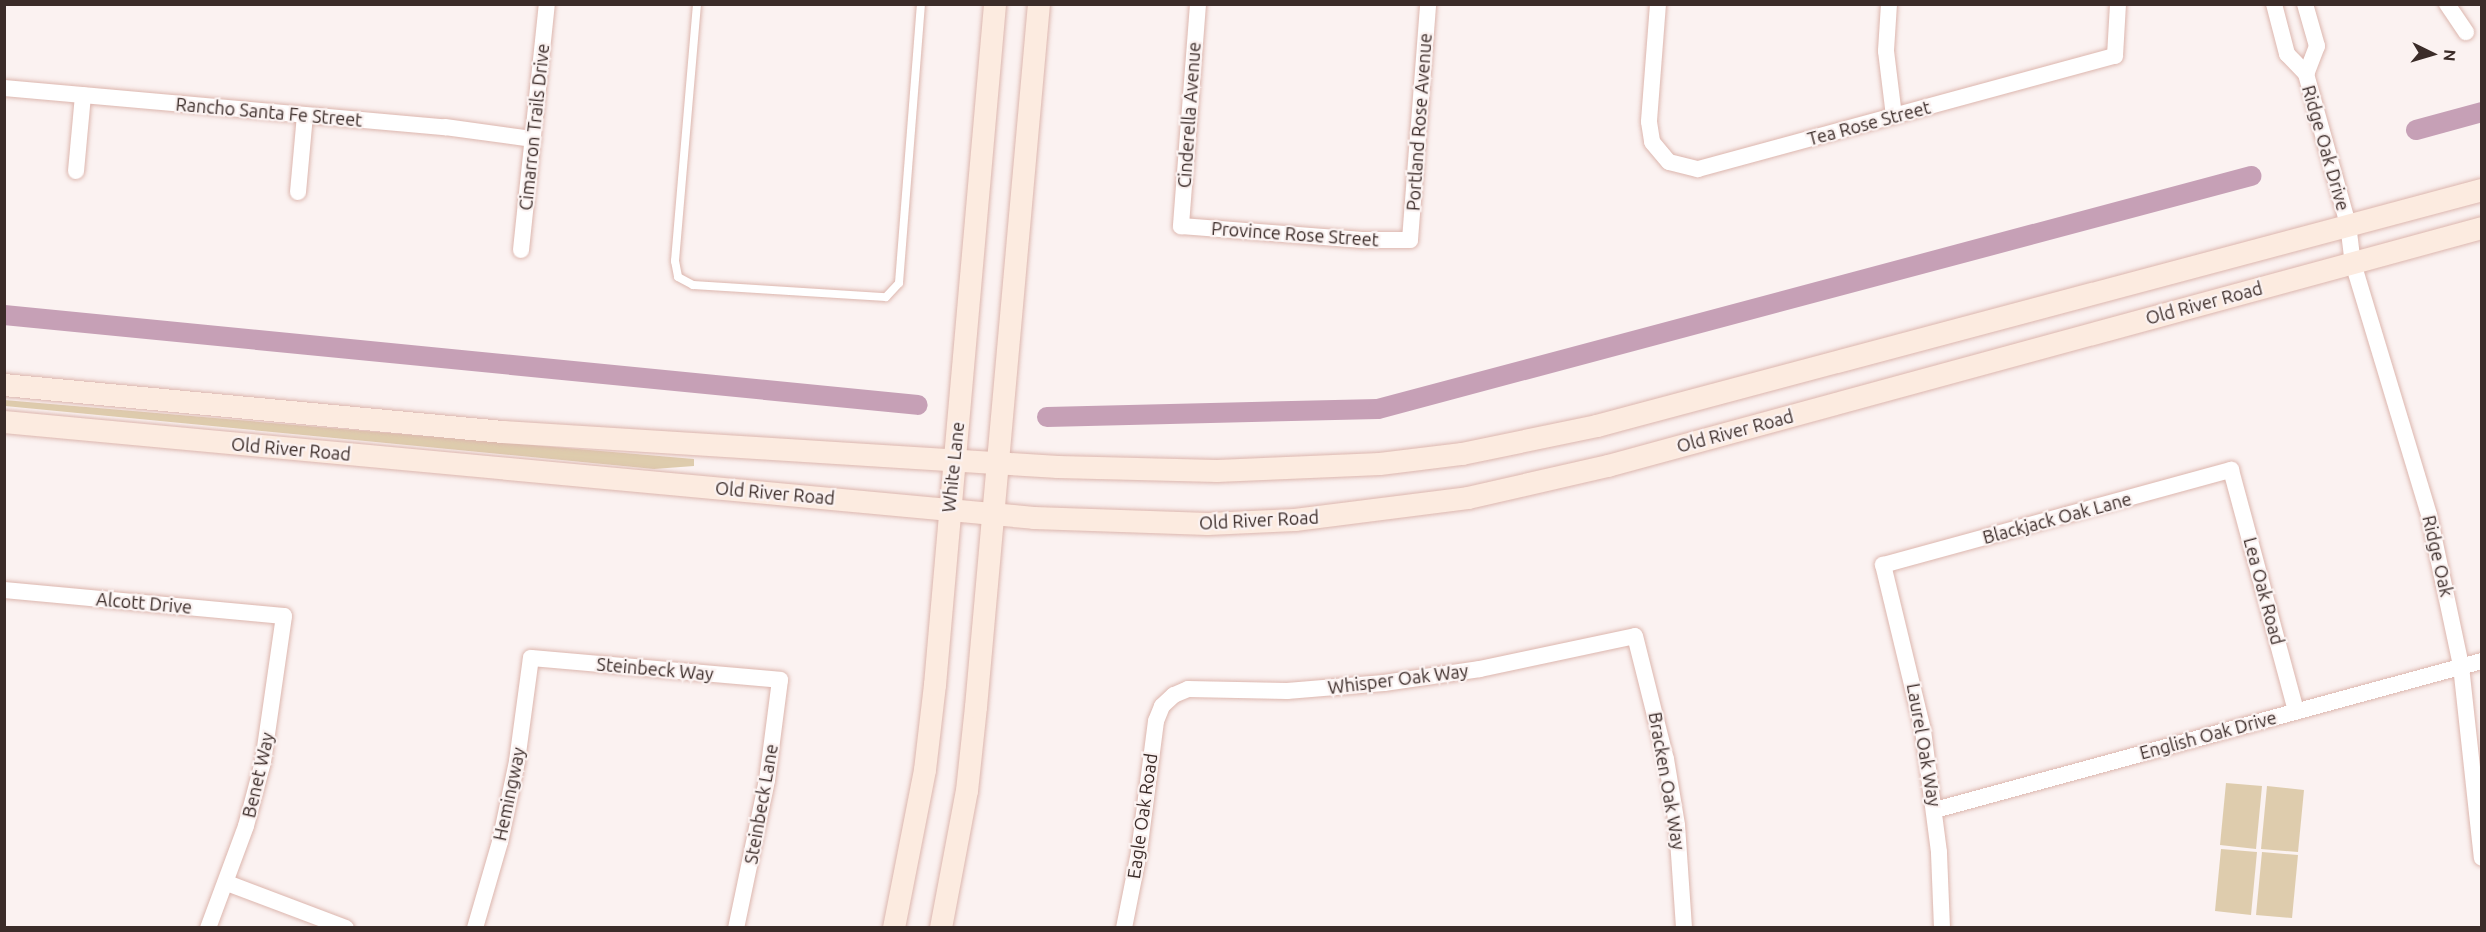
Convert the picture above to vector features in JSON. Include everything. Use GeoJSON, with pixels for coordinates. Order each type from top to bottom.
{"type":"FeatureCollection","features":[{"type":"Feature","properties":{"kind":"main road","name":"White Lane"},"geometry":{"type":"LineString","coordinates":[[894,927],[925,770],[995,4]]}},
{"type":"Feature","properties":{"kind":"main road"},"geometry":{"type":"LineString","coordinates":[[1026,4],[1025,29],[1034,54]]}},
{"type":"Feature","properties":{"kind":"main road"},"geometry":{"type":"LineString","coordinates":[[941,927],[967,791],[1039,4]]}},
{"type":"Feature","properties":{"kind":"main road","name":"Old River Road"},"geometry":{"type":"LineString","coordinates":[[4,386],[503,432],[998,462],[1217,471],[1380,464],[1462,454],[1597,426],[2481,190]]}},
{"type":"Feature","properties":{"kind":"main road","name":"Old River Road"},"geometry":{"type":"LineString","coordinates":[[4,422],[1121,523],[1208,524],[1295,520],[1468,498],[1608,466],[2481,228]]}},
{"type":"Feature","properties":{"kind":"street","name":"Cimarron Trails Drive"},"geometry":{"type":"LineString","coordinates":[[522,250],[547,4]]}},
{"type":"Feature","properties":{"kind":"street","name":"Cinderella Avenue"},"geometry":{"type":"LineString","coordinates":[[1181,226],[1198,4]]}},
{"type":"Feature","properties":{"kind":"street","name":"Portland Rose Avenue"},"geometry":{"type":"LineString","coordinates":[[1410,240],[1428,4]]}},
{"type":"Feature","properties":{"kind":"street","name":"Tea Rose Street"},"geometry":{"type":"LineString","coordinates":[[1658,4],[1649,122],[1652,142],[1659,153],[1682,168],[1698,169],[2115,56],[2118,4]]}},
{"type":"Feature","properties":{"kind":"street"},"geometry":{"type":"LineString","coordinates":[[1889,4],[1886,51],[1894,116]]}},
{"type":"Feature","properties":{"kind":"street","name":"Ridge Oak Drive"},"geometry":{"type":"LineString","coordinates":[[2274,4],[2287,54],[2306,74],[2348,224],[2353,263]]}},
{"type":"Feature","properties":{"kind":"street"},"geometry":{"type":"LineString","coordinates":[[2305,4],[2317,46],[2306,74]]}},
{"type":"Feature","properties":{"kind":"street"},"geometry":{"type":"LineString","coordinates":[[2447,4],[2466,32]]}},
{"type":"Feature","properties":{"kind":"street","name":"Rancho Santa Fe Street"},"geometry":{"type":"LineString","coordinates":[[4,88],[305,115],[533,139]]}},
{"type":"Feature","properties":{"kind":"street"},"geometry":{"type":"LineString","coordinates":[[76,171],[83,95]]}},
{"type":"Feature","properties":{"kind":"street"},"geometry":{"type":"LineString","coordinates":[[298,192],[305,115]]}},
{"type":"Feature","properties":{"kind":"street","name":"Province Rose Street"},"geometry":{"type":"LineString","coordinates":[[1181,226],[1410,240]]}},
{"type":"Feature","properties":{"kind":"street","name":"Ridge Oak"},"geometry":{"type":"LineString","coordinates":[[2353,263],[2429,515],[2461,666],[2481,858]]}},
{"type":"Feature","properties":{"kind":"street","name":"Blackjack Oak Lane"},"geometry":{"type":"LineString","coordinates":[[1883,565],[2231,470]]}},
{"type":"Feature","properties":{"kind":"street","name":"Lea Oak Road"},"geometry":{"type":"LineString","coordinates":[[2231,470],[2296,711]]}},
{"type":"Feature","properties":{"kind":"street","name":"Laurel Oak Way"},"geometry":{"type":"LineString","coordinates":[[1883,565],[1910,668],[1935,810],[1942,927]]}},
{"type":"Feature","properties":{"kind":"street","name":"Alcott Drive"},"geometry":{"type":"LineString","coordinates":[[4,590],[284,616]]}},
{"type":"Feature","properties":{"kind":"street","name":"Benet Way"},"geometry":{"type":"LineString","coordinates":[[208,927],[227,883],[263,762],[284,616]]}},
{"type":"Feature","properties":{"kind":"street","name":"Whisper Oak Way"},"geometry":{"type":"LineString","coordinates":[[1162,706],[1188,689],[1287,691],[1384,683],[1512,664],[1635,636]]}},
{"type":"Feature","properties":{"kind":"street","name":"Bracken Oak Way"},"geometry":{"type":"LineString","coordinates":[[1635,636],[1666,759],[1677,825],[1684,927]]}},
{"type":"Feature","properties":{"kind":"street","name":"Steinbeck Way"},"geometry":{"type":"LineString","coordinates":[[531,658],[780,680]]}},
{"type":"Feature","properties":{"kind":"street","name":"Hemingway"},"geometry":{"type":"LineString","coordinates":[[475,927],[500,842],[518,761],[531,658]]}},
{"type":"Feature","properties":{"kind":"street","name":"English Oak Drive"},"geometry":{"type":"LineString","coordinates":[[1935,810],[2481,661]]}},
{"type":"Feature","properties":{"kind":"street","name":"Steinbeck Lane"},"geometry":{"type":"LineString","coordinates":[[736,927],[767,780],[780,680]]}},
{"type":"Feature","properties":{"kind":"street","name":"Eagle Oak Road"},"geometry":{"type":"LineString","coordinates":[[1124,927],[1140,842],[1156,721],[1162,706]]}},
{"type":"Feature","properties":{"kind":"street"},"geometry":{"type":"LineString","coordinates":[[227,883],[346,927]]}},
{"type":"Feature","properties":{"kind":"lane"},"geometry":{"type":"LineString","coordinates":[[697,4],[675,261],[678,277],[693,285],[886,297],[899,284],[921,4]]}},
{"type":"Feature","properties":{"kind":"shaded area"},"geometry":{"type":"Polygon","coordinates":[[[4,400],[694,459],[694,466],[654,469],[5,406],[4,400]]]}},
{"type":"Feature","properties":{"kind":"shaded area"},"geometry":{"type":"Polygon","coordinates":[[[2226,783],[2262,786],[2256,849],[2220,845],[2226,783]]]}},
{"type":"Feature","properties":{"kind":"shaded area"},"geometry":{"type":"Polygon","coordinates":[[[2267,786],[2304,790],[2298,852],[2261,849],[2267,786]]]}},
{"type":"Feature","properties":{"kind":"shaded area"},"geometry":{"type":"Polygon","coordinates":[[[2221,849],[2257,852],[2251,915],[2215,911],[2221,849]]]}},
{"type":"Feature","properties":{"kind":"shaded area"},"geometry":{"type":"Polygon","coordinates":[[[2262,852],[2298,855],[2292,918],[2256,915],[2262,852]]]}},
{"type":"Feature","properties":{"kind":"waterway"},"geometry":{"type":"LineString","coordinates":[[2416,130],[2482,112]]}},
{"type":"Feature","properties":{"kind":"waterway"},"geometry":{"type":"LineString","coordinates":[[1047,417],[1378,409],[2251,176]]}},
{"type":"Feature","properties":{"kind":"waterway"},"geometry":{"type":"LineString","coordinates":[[4,315],[918,405]]}}]}
